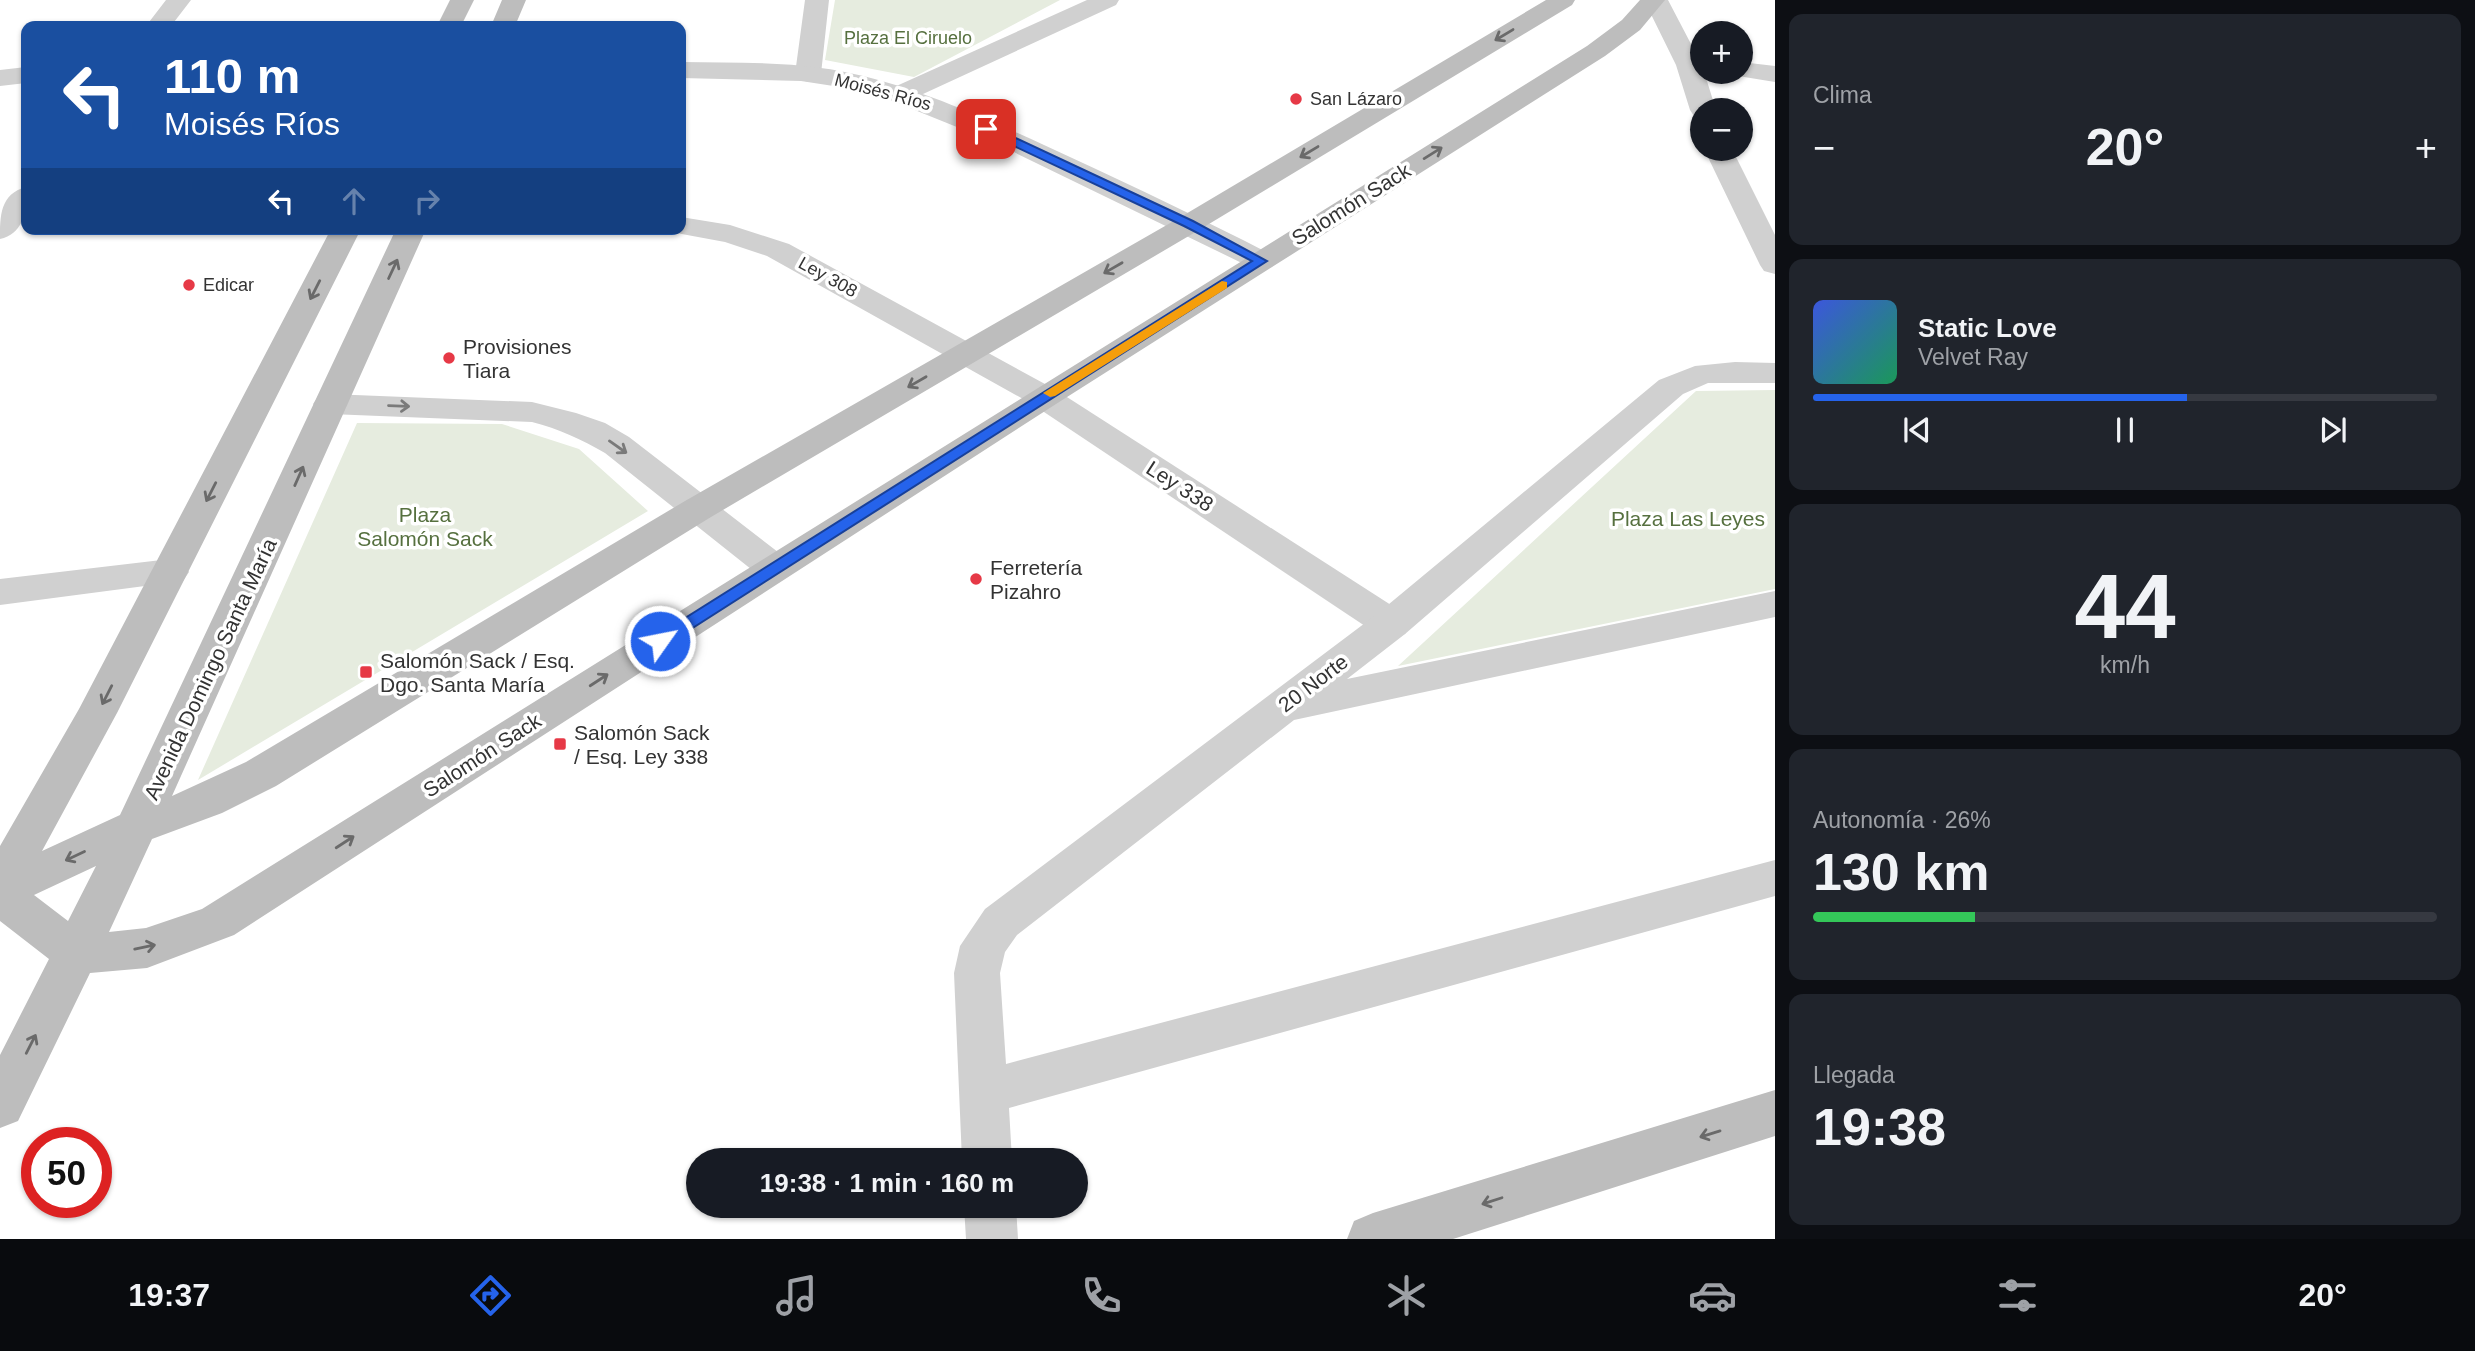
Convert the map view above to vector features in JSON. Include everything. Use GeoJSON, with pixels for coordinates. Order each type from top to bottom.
{"type":"FeatureCollection","features":[{"type":"Feature","properties":{"kind":"main road"},"geometry":{"type":"LineString","coordinates":[[452,21],[462,0]]}},
{"type":"Feature","properties":{"kind":"main road"},"geometry":{"type":"LineString","coordinates":[[505,21],[514,0]]}},
{"type":"Feature","properties":{"kind":"main road"},"geometry":{"type":"LineString","coordinates":[[0,891],[137,827],[207,802],[261,774],[698,509],[1189,224],[1563,0]]}},
{"type":"Feature","properties":{"kind":"main road","name":"Salomón Sack"},"geometry":{"type":"LineString","coordinates":[[77,954],[147,948],[218,922],[1044,397],[1596,51],[1631,25],[1655,0]]}},
{"type":"Feature","properties":{"kind":"main road"},"geometry":{"type":"LineString","coordinates":[[0,891],[97,713],[343,235]]}},
{"type":"Feature","properties":{"kind":"main road","name":"Avenida Domingo Santa María"},"geometry":{"type":"LineString","coordinates":[[0,1105],[77,954],[137,827],[408,235]]}},
{"type":"Feature","properties":{"kind":"main road"},"geometry":{"type":"LineString","coordinates":[[0,891],[77,954]]}},
{"type":"Feature","properties":{"kind":"main road"},"geometry":{"type":"LineString","coordinates":[[1373,1239],[1775,1114]]}},
{"type":"Feature","properties":{"kind":"street"},"geometry":{"type":"LineString","coordinates":[[162,21],[179,0]]}},
{"type":"Feature","properties":{"kind":"street"},"geometry":{"type":"LineString","coordinates":[[808,74],[817,0]]}},
{"type":"Feature","properties":{"kind":"street"},"geometry":{"type":"LineString","coordinates":[[901,94],[1107,0]]}},
{"type":"Feature","properties":{"kind":"street"},"geometry":{"type":"LineString","coordinates":[[1655,0],[1690,55]]}},
{"type":"Feature","properties":{"kind":"street","name":"Moisés Ríos"},"geometry":{"type":"LineString","coordinates":[[686,69],[808,74],[901,94],[962,117],[1261,261]]}},
{"type":"Feature","properties":{"kind":"street"},"geometry":{"type":"LineString","coordinates":[[1753,71],[1775,74]]}},
{"type":"Feature","properties":{"kind":"street"},"geometry":{"type":"LineString","coordinates":[[0,78],[21,76]]}},
{"type":"Feature","properties":{"kind":"street"},"geometry":{"type":"LineString","coordinates":[[1724,161],[1775,265]]}},
{"type":"Feature","properties":{"kind":"street"},"geometry":{"type":"LineString","coordinates":[[0,230],[21,203]]}},
{"type":"Feature","properties":{"kind":"street","name":"Ley 308"},"geometry":{"type":"LineString","coordinates":[[686,227],[730,234],[778,250],[965,354]]}},
{"type":"Feature","properties":{"kind":"street","name":"Ley 338"},"geometry":{"type":"LineString","coordinates":[[965,354],[1044,397],[1391,624]]}},
{"type":"Feature","properties":{"kind":"street","name":"20 Norte"},"geometry":{"type":"LineString","coordinates":[[986,1148],[977,973],[983,946],[990,933],[1391,624],[1681,380],[1707,373],[1775,373]]}},
{"type":"Feature","properties":{"kind":"street"},"geometry":{"type":"LineString","coordinates":[[330,404],[495,409],[532,412],[564,420],[593,431],[617,445],[774,568]]}},
{"type":"Feature","properties":{"kind":"street"},"geometry":{"type":"LineString","coordinates":[[0,592],[170,572]]}},
{"type":"Feature","properties":{"kind":"street"},"geometry":{"type":"LineString","coordinates":[[1280,708],[1775,604]]}},
{"type":"Feature","properties":{"kind":"street"},"geometry":{"type":"LineString","coordinates":[[984,1093],[1775,878]]}},
{"type":"Feature","properties":{"kind":"street"},"geometry":{"type":"LineString","coordinates":[[991,1218],[992,1239]]}},
{"type":"Feature","properties":{"kind":"green space","name":"Plaza El Ciruelo"},"geometry":{"type":"Polygon","coordinates":[[[835,0],[1060,0],[914,77],[825,60],[835,0]]]}},
{"type":"Feature","properties":{"kind":"green space","name":"Plaza Las Leyes"},"geometry":{"type":"Polygon","coordinates":[[[1775,390],[1775,589],[1398,666],[1696,391],[1775,390]]]}},
{"type":"Feature","properties":{"kind":"green space","name":"Plaza Salomón Sack"},"geometry":{"type":"Polygon","coordinates":[[[357,423],[502,424],[579,449],[648,511],[198,780],[357,423]]]}},
{"type":"Feature","properties":{"kind":"slow traffic"},"geometry":{"type":"LineString","coordinates":[[1050,393],[1222,285]]}},
{"type":"Feature","properties":{"kind":"place","name":"San Lázaro"},"geometry":{"type":"Point","coordinates":[1296,99]}},
{"type":"Feature","properties":{"kind":"place","name":"Edicar"},"geometry":{"type":"Point","coordinates":[189,285]}},
{"type":"Feature","properties":{"kind":"place","name":"Provisiones Tiara"},"geometry":{"type":"Point","coordinates":[449,358]}},
{"type":"Feature","properties":{"kind":"place","name":"Ferretería Pizahro"},"geometry":{"type":"Point","coordinates":[976,579]}},
{"type":"Feature","properties":{"kind":"place","name":"Salomón Sack / Esq. Dgo. Santa María"},"geometry":{"type":"Point","coordinates":[366,672]}},
{"type":"Feature","properties":{"kind":"place","name":"Salomón Sack / Esq. Ley 338"},"geometry":{"type":"Point","coordinates":[560,744]}},
{"type":"Feature","properties":{"kind":"route"},"geometry":{"type":"LineString","coordinates":[[660,641],[1261,261],[1189,224],[986,129]]}}]}
